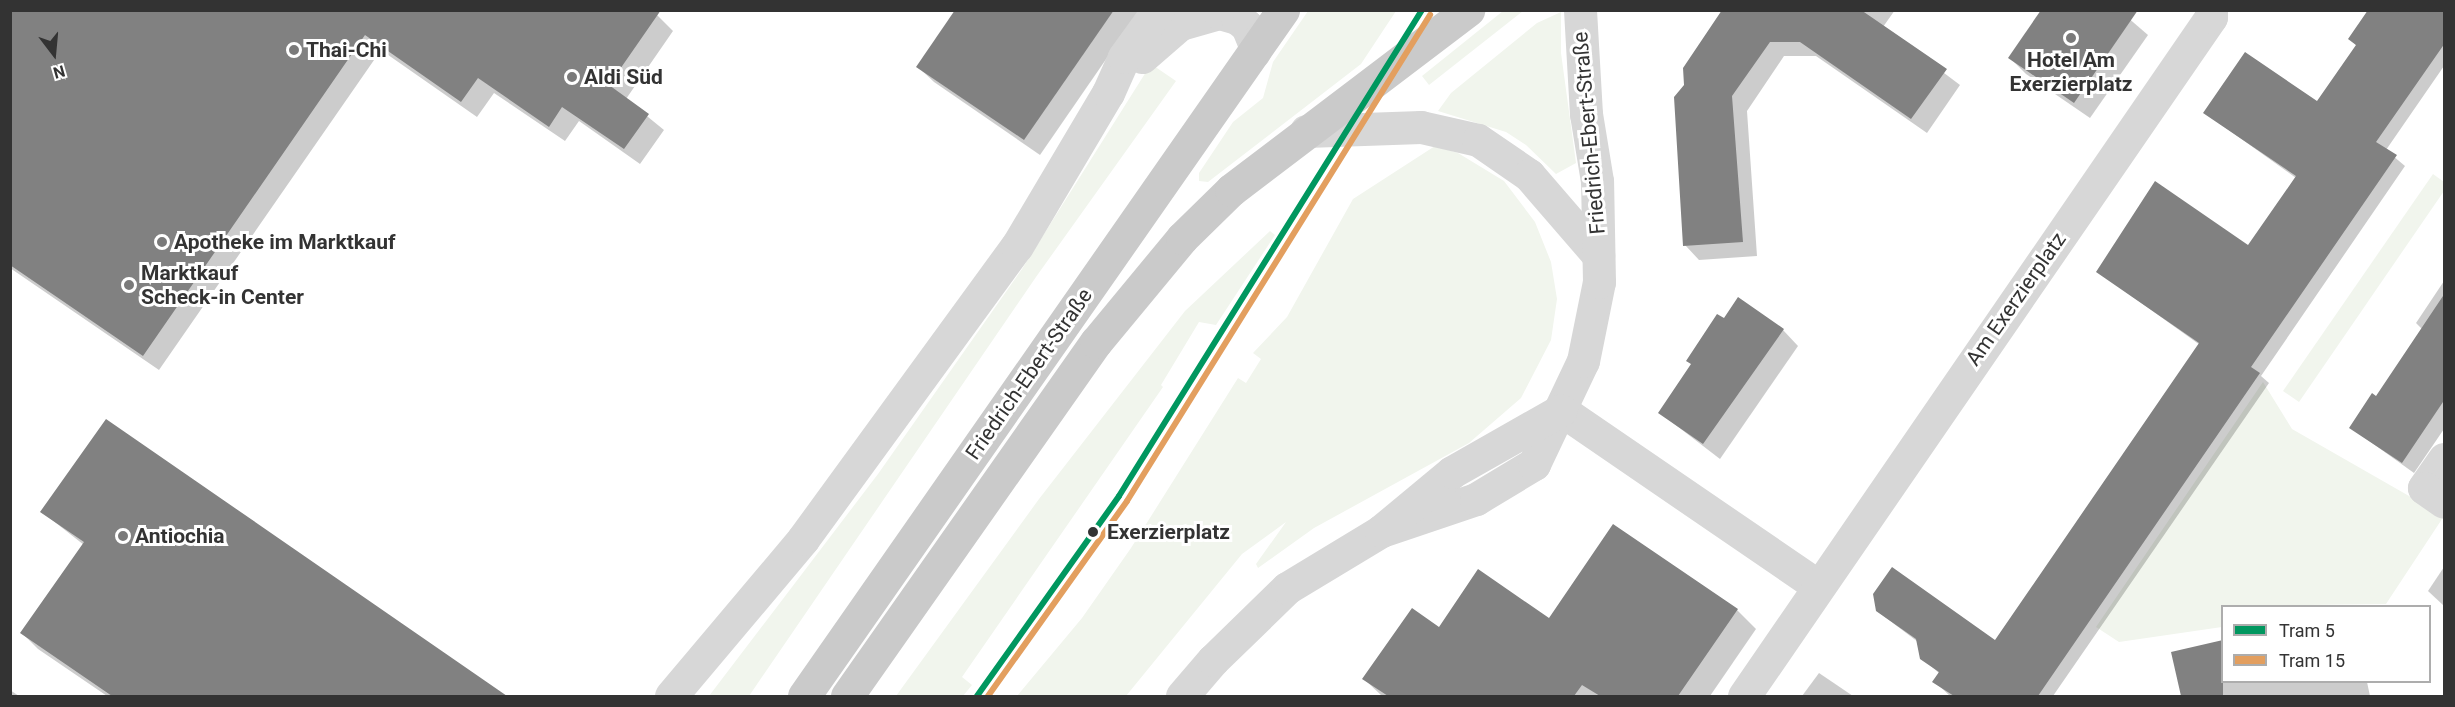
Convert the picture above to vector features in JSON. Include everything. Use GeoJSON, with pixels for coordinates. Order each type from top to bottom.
{"type":"FeatureCollection","features":[{"type":"Feature","properties":{"kind":"main road","name":"Friedrich-Ebert-Straße"},"geometry":{"type":"LineString","coordinates":[[804,696],[1283,10]]}},
{"type":"Feature","properties":{"kind":"main road","name":"Friedrich-Ebert-Straße"},"geometry":{"type":"LineString","coordinates":[[847,696],[1132,296],[1182,238],[1231,190],[1468,10]]}},
{"type":"Feature","properties":{"kind":"street"},"geometry":{"type":"LineString","coordinates":[[671,696],[803,539],[1017,246],[1108,93],[1128,49],[1158,10]]}},
{"type":"Feature","properties":{"kind":"street","name":"Friedrich-Ebert-Straße"},"geometry":{"type":"LineString","coordinates":[[1561,410],[1591,336],[1598,255],[1597,181],[1586,114],[1580,10]]}},
{"type":"Feature","properties":{"kind":"street","name":"Am Exerzierplatz"},"geometry":{"type":"LineString","coordinates":[[1744,696],[2211,17],[2211,10]]}},
{"type":"Feature","properties":{"kind":"street"},"geometry":{"type":"LineString","coordinates":[[1108,93],[1169,30],[1208,13],[1228,14],[1247,26],[1254,43],[1254,52]]}},
{"type":"Feature","properties":{"kind":"street","name":"Friedrich-Ebert-Straße"},"geometry":{"type":"LineString","coordinates":[[1306,131],[1421,127],[1478,140],[1529,175],[1598,255]]}},
{"type":"Feature","properties":{"kind":"street"},"geometry":{"type":"LineString","coordinates":[[1182,696],[1213,660],[1287,588],[1381,531],[1452,472],[1561,410],[1818,586]]}},
{"type":"Feature","properties":{"kind":"street"},"geometry":{"type":"LineString","coordinates":[[2445,459],[2424,488],[2445,502]]}},
{"type":"Feature","properties":{"kind":"shaded area"},"geometry":{"type":"Polygon","coordinates":[[[1308,11],[1396,11],[1361,64],[1208,182],[1199,181],[1199,173],[1233,122],[1263,98],[1273,62],[1308,11]]]}},
{"type":"Feature","properties":{"kind":"shaded area"},"geometry":{"type":"Polygon","coordinates":[[[1503,11],[1523,11],[1429,85],[1422,76],[1503,11]]]}},
{"type":"Feature","properties":{"kind":"shaded area"},"geometry":{"type":"Polygon","coordinates":[[[1561,12],[1561,53],[1576,163],[1556,174],[1526,145],[1506,132],[1438,111],[1451,93],[1537,23],[1561,12]]]}},
{"type":"Feature","properties":{"kind":"shaded area"},"geometry":{"type":"Polygon","coordinates":[[[1151,64],[1176,81],[1036,277],[749,696],[709,696],[878,474],[1022,269],[1151,64]]]}},
{"type":"Feature","properties":{"kind":"shaded area"},"geometry":{"type":"Polygon","coordinates":[[[1435,146],[1458,153],[1504,181],[1535,222],[1551,262],[1557,299],[1551,340],[1521,398],[1469,443],[1314,528],[1258,568],[1256,564],[1286,522],[1242,554],[1126,696],[1017,696],[1082,618],[1131,548],[1238,378],[1246,383],[1261,359],[1253,353],[1287,317],[1353,199],[1435,146]]]}},
{"type":"Feature","properties":{"kind":"shaded area"},"geometry":{"type":"Polygon","coordinates":[[[2433,174],[2444,182],[2444,191],[2299,402],[2283,391],[2433,174]]]}},
{"type":"Feature","properties":{"kind":"shaded area"},"geometry":{"type":"Polygon","coordinates":[[[1270,231],[1275,235],[1216,325],[1199,322],[1161,385],[1163,387],[962,677],[972,685],[963,696],[896,696],[1039,499],[1185,311],[1270,231]]]}},
{"type":"Feature","properties":{"kind":"shaded area"},"geometry":{"type":"Polygon","coordinates":[[[2263,382],[2292,429],[2444,516],[2386,604],[2221,605],[2221,627],[2119,642],[2096,627],[2263,382]]]}},
{"type":"Feature","properties":{"kind":"building"},"geometry":{"type":"Polygon","coordinates":[[[10,10],[661,10],[609,85],[649,114],[624,149],[562,107],[549,127],[478,78],[461,102],[365,35],[143,356],[10,265],[10,10]]]}},
{"type":"Feature","properties":{"kind":"building"},"geometry":{"type":"Polygon","coordinates":[[[955,10],[1114,10],[1024,140],[916,67],[955,10]]]}},
{"type":"Feature","properties":{"kind":"building"},"geometry":{"type":"Polygon","coordinates":[[[1722,10],[1861,10],[1947,69],[1911,119],[1800,42],[1770,42],[1732,96],[1743,242],[1683,246],[1674,97],[1684,85],[1683,68],[1722,10]]]}},
{"type":"Feature","properties":{"kind":"building","name":"Hotel Am Exerzierplatz"},"geometry":{"type":"Polygon","coordinates":[[[2041,10],[2138,10],[2074,103],[2008,58],[2041,10]]]}},
{"type":"Feature","properties":{"kind":"building"},"geometry":{"type":"Polygon","coordinates":[[[2368,10],[2445,10],[2445,43],[2376,142],[2397,155],[2251,367],[2260,373],[2038,696],[1954,696],[1932,682],[1939,672],[1920,659],[1916,639],[1876,611],[1873,594],[1892,567],[1995,640],[2199,343],[2096,272],[2155,181],[2248,245],[2296,176],[2203,113],[2245,52],[2317,101],[2356,45],[2348,39],[2368,10]]]}},
{"type":"Feature","properties":{"kind":"building"},"geometry":{"type":"Polygon","coordinates":[[[2445,293],[2445,399],[2402,463],[2349,428],[2372,393],[2376,396],[2445,293]]]}},
{"type":"Feature","properties":{"kind":"building"},"geometry":{"type":"Polygon","coordinates":[[[1738,297],[1784,329],[1703,444],[1658,413],[1691,364],[1686,361],[1717,314],[1724,318],[1738,297]]]}},
{"type":"Feature","properties":{"kind":"building"},"geometry":{"type":"Polygon","coordinates":[[[106,419],[507,696],[112,696],[20,633],[84,542],[40,512],[106,419]]]}},
{"type":"Feature","properties":{"kind":"building"},"geometry":{"type":"Polygon","coordinates":[[[1613,524],[1738,609],[1678,696],[1600,696],[1582,685],[1574,696],[1388,696],[1362,679],[1412,608],[1439,627],[1478,569],[1549,618],[1613,524]]]}},
{"type":"Feature","properties":{"kind":"building"},"geometry":{"type":"Polygon","coordinates":[[[2221,640],[2223,696],[2181,696],[2171,652],[2221,640]]]}},
{"type":"Feature","properties":{"kind":"tram line","name":"5"},"geometry":{"type":"LineString","coordinates":[[977,696],[1119,496],[1422,10]]}},
{"type":"Feature","properties":{"kind":"tram line","name":"15"},"geometry":{"type":"LineString","coordinates":[[988,696],[1127,501],[1430,15]]}},
{"type":"Feature","properties":{"kind":"place","name":"Hotel Am Exerzierplatz"},"geometry":{"type":"Point","coordinates":[2071,38]}},
{"type":"Feature","properties":{"kind":"place","name":"Thai-Chi"},"geometry":{"type":"Point","coordinates":[294,50]}},
{"type":"Feature","properties":{"kind":"place","name":"Aldi Süd"},"geometry":{"type":"Point","coordinates":[572,77]}},
{"type":"Feature","properties":{"kind":"place","name":"Apotheke im Marktkauf"},"geometry":{"type":"Point","coordinates":[162,242]}},
{"type":"Feature","properties":{"kind":"place","name":"Marktkauf Scheck-in Center"},"geometry":{"type":"Point","coordinates":[129,285]}},
{"type":"Feature","properties":{"kind":"place","name":"Exerzierplatz"},"geometry":{"type":"Point","coordinates":[1093,532]}},
{"type":"Feature","properties":{"kind":"place","name":"Antiochia"},"geometry":{"type":"Point","coordinates":[123,536]}}]}
